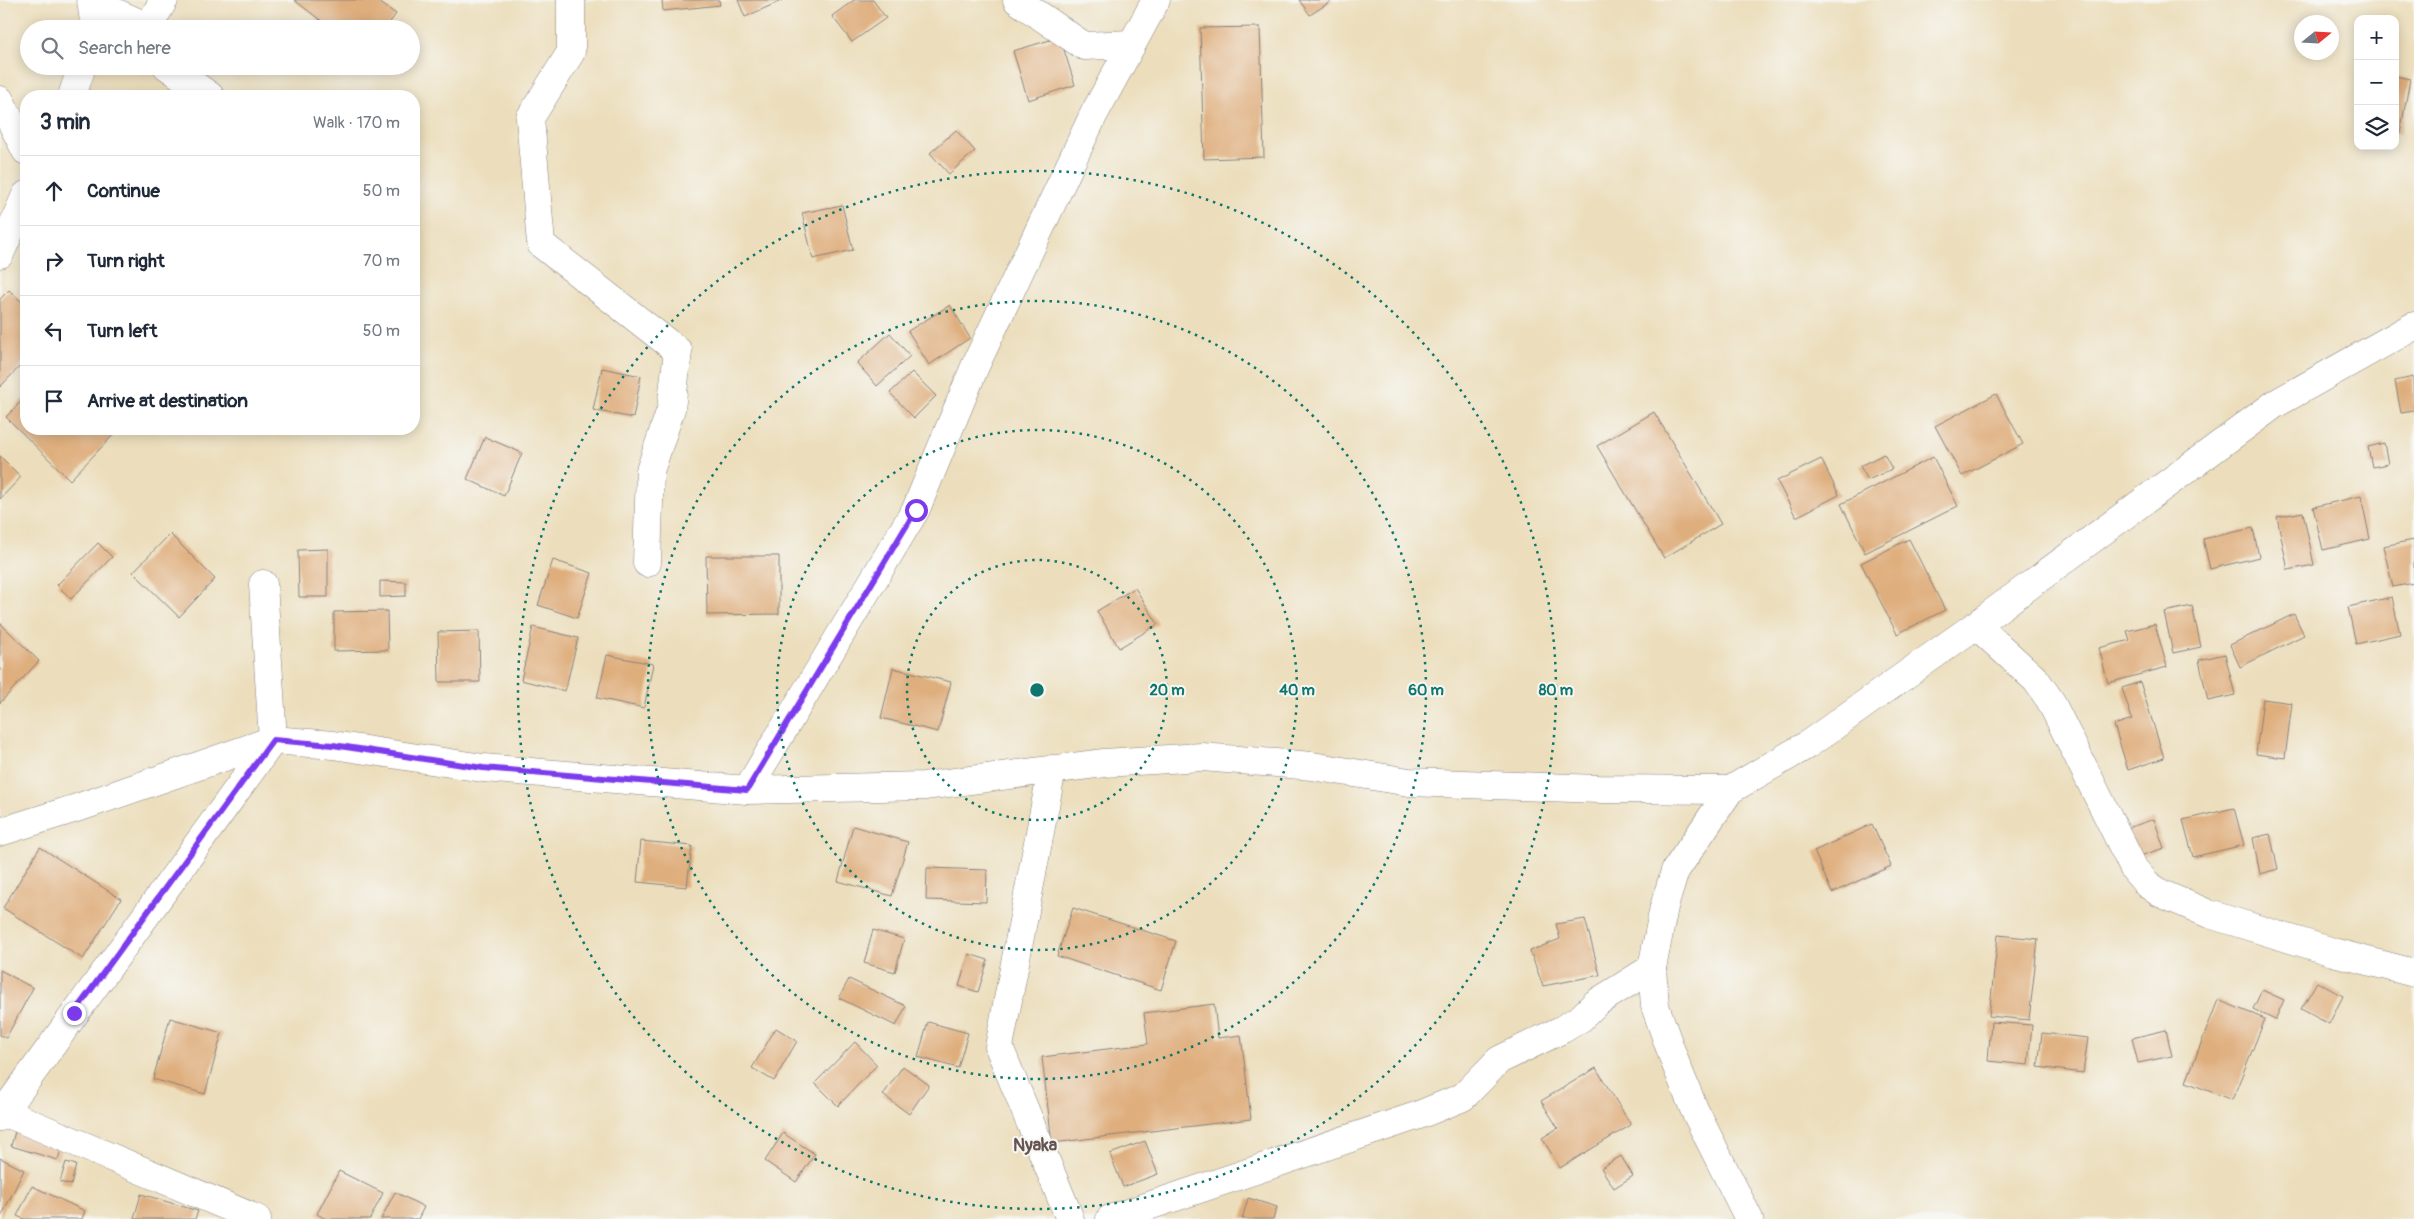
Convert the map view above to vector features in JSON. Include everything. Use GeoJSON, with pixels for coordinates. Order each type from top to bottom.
{"type":"FeatureCollection","features":[{"type":"Feature","properties":{"kind":"street"},"geometry":{"type":"LineString","coordinates":[[153,20],[164,0]]}},
{"type":"Feature","properties":{"kind":"street"},"geometry":{"type":"LineString","coordinates":[[570,0],[571,52],[530,118],[541,244],[678,351],[671,409],[650,471],[647,562]]}},
{"type":"Feature","properties":{"kind":"street"},"geometry":{"type":"LineString","coordinates":[[1017,0],[1084,46],[1132,44]]}},
{"type":"Feature","properties":{"kind":"street"},"geometry":{"type":"LineString","coordinates":[[747,790],[916,510],[976,364],[1094,114],[1156,0]]}},
{"type":"Feature","properties":{"kind":"street"},"geometry":{"type":"LineString","coordinates":[[92,1],[132,20]]}},
{"type":"Feature","properties":{"kind":"street"},"geometry":{"type":"LineString","coordinates":[[92,1],[94,20]]}},
{"type":"Feature","properties":{"kind":"street"},"geometry":{"type":"LineString","coordinates":[[74,90],[79,75]]}},
{"type":"Feature","properties":{"kind":"street"},"geometry":{"type":"LineString","coordinates":[[180,75],[201,90]]}},
{"type":"Feature","properties":{"kind":"street"},"geometry":{"type":"LineString","coordinates":[[0,100],[20,139]]}},
{"type":"Feature","properties":{"kind":"street"},"geometry":{"type":"LineString","coordinates":[[0,254],[20,208]]}},
{"type":"Feature","properties":{"kind":"street"},"geometry":{"type":"LineString","coordinates":[[1749,1219],[1694,1109],[1675,1062],[1656,1006],[1652,968],[1664,906],[1675,871],[1730,790],[1807,745],[1976,626],[2275,404],[2414,326]]}},
{"type":"Feature","properties":{"kind":"street"},"geometry":{"type":"LineString","coordinates":[[257,1219],[2,1114],[273,740],[263,584]]}},
{"type":"Feature","properties":{"kind":"street"},"geometry":{"type":"LineString","coordinates":[[1976,626],[2036,680],[2050,700],[2134,869],[2147,884],[2160,893],[2209,914],[2333,952],[2414,973]]}},
{"type":"Feature","properties":{"kind":"street"},"geometry":{"type":"LineString","coordinates":[[0,832],[83,806],[273,740],[333,745],[483,768],[747,790],[924,786],[1104,763],[1202,757],[1312,766],[1409,782],[1599,789],[1730,790]]}},
{"type":"Feature","properties":{"kind":"street"},"geometry":{"type":"LineString","coordinates":[[1052,769],[999,1047],[1070,1219]]}},
{"type":"Feature","properties":{"kind":"street"},"geometry":{"type":"LineString","coordinates":[[1110,1219],[1419,1115],[1463,1098],[1499,1060],[1563,1029],[1581,1018],[1596,1003],[1652,968]]}},
{"type":"Feature","properties":{"kind":"building"},"geometry":{"type":"Polygon","coordinates":[[[294,0],[376,0],[396,14],[392,20],[320,20],[294,0]]]}},
{"type":"Feature","properties":{"kind":"building"},"geometry":{"type":"Polygon","coordinates":[[[662,0],[719,0],[720,5],[663,11],[662,0]]]}},
{"type":"Feature","properties":{"kind":"building"},"geometry":{"type":"Polygon","coordinates":[[[738,0],[783,0],[745,17],[738,0]]]}},
{"type":"Feature","properties":{"kind":"building"},"geometry":{"type":"Polygon","coordinates":[[[854,0],[873,0],[886,18],[852,42],[832,16],[854,0]]]}},
{"type":"Feature","properties":{"kind":"building"},"geometry":{"type":"Polygon","coordinates":[[[1299,0],[1333,0],[1310,15],[1299,0]]]}},
{"type":"Feature","properties":{"kind":"building"},"geometry":{"type":"Polygon","coordinates":[[[1260,27],[1264,157],[1204,159],[1200,28],[1260,27]]]}},
{"type":"Feature","properties":{"kind":"building"},"geometry":{"type":"Polygon","coordinates":[[[1060,37],[1075,85],[1028,100],[1013,51],[1060,37]]]}},
{"type":"Feature","properties":{"kind":"building"},"geometry":{"type":"Polygon","coordinates":[[[2399,77],[2410,79],[2399,134],[2399,77]]]}},
{"type":"Feature","properties":{"kind":"building"},"geometry":{"type":"Polygon","coordinates":[[[956,130],[975,151],[949,174],[930,153],[956,130]]]}},
{"type":"Feature","properties":{"kind":"building"},"geometry":{"type":"Polygon","coordinates":[[[842,205],[853,250],[813,259],[802,213],[842,205]]]}},
{"type":"Feature","properties":{"kind":"building"},"geometry":{"type":"Polygon","coordinates":[[[9,290],[20,300],[20,366],[0,387],[0,299],[9,290]]]}},
{"type":"Feature","properties":{"kind":"building"},"geometry":{"type":"Polygon","coordinates":[[[950,305],[970,338],[929,365],[908,331],[950,305]]]}},
{"type":"Feature","properties":{"kind":"building"},"geometry":{"type":"Polygon","coordinates":[[[890,333],[910,356],[877,386],[857,363],[890,333]]]}},
{"type":"Feature","properties":{"kind":"building"},"geometry":{"type":"Polygon","coordinates":[[[602,368],[641,376],[633,418],[593,410],[602,368]]]}},
{"type":"Feature","properties":{"kind":"building"},"geometry":{"type":"Polygon","coordinates":[[[912,372],[936,396],[914,418],[890,393],[912,372]]]}},
{"type":"Feature","properties":{"kind":"building"},"geometry":{"type":"Polygon","coordinates":[[[2413,377],[2414,411],[2401,413],[2395,381],[2413,377]]]}},
{"type":"Feature","properties":{"kind":"building"},"geometry":{"type":"Polygon","coordinates":[[[1996,394],[2023,444],[1962,476],[1935,426],[1996,394]]]}},
{"type":"Feature","properties":{"kind":"building"},"geometry":{"type":"Polygon","coordinates":[[[20,402],[20,431],[6,417],[20,402]]]}},
{"type":"Feature","properties":{"kind":"building"},"geometry":{"type":"Polygon","coordinates":[[[1654,412],[1721,524],[1664,558],[1597,446],[1654,412]]]}},
{"type":"Feature","properties":{"kind":"building"},"geometry":{"type":"Polygon","coordinates":[[[24,435],[113,435],[70,480],[24,435]]]}},
{"type":"Feature","properties":{"kind":"building"},"geometry":{"type":"Polygon","coordinates":[[[485,437],[522,453],[504,496],[467,479],[485,437]]]}},
{"type":"Feature","properties":{"kind":"building"},"geometry":{"type":"Polygon","coordinates":[[[2384,443],[2388,464],[2372,467],[2368,447],[2384,443]]]}},
{"type":"Feature","properties":{"kind":"building"},"geometry":{"type":"Polygon","coordinates":[[[1884,454],[1892,469],[1868,480],[1860,466],[1884,454]]]}},
{"type":"Feature","properties":{"kind":"building"},"geometry":{"type":"Polygon","coordinates":[[[0,456],[21,477],[0,499],[0,456]]]}},
{"type":"Feature","properties":{"kind":"building"},"geometry":{"type":"Polygon","coordinates":[[[1933,457],[1958,506],[1865,553],[1841,504],[1933,457]]]}},
{"type":"Feature","properties":{"kind":"building"},"geometry":{"type":"Polygon","coordinates":[[[1821,459],[1839,495],[1796,517],[1777,481],[1821,459]]]}},
{"type":"Feature","properties":{"kind":"building"},"geometry":{"type":"Polygon","coordinates":[[[2361,496],[2370,539],[2323,550],[2313,507],[2361,496]]]}},
{"type":"Feature","properties":{"kind":"building"},"geometry":{"type":"Polygon","coordinates":[[[2303,512],[2314,565],[2288,570],[2277,517],[2303,512]]]}},
{"type":"Feature","properties":{"kind":"building"},"geometry":{"type":"Polygon","coordinates":[[[2253,528],[2259,557],[2210,569],[2203,539],[2253,528]]]}},
{"type":"Feature","properties":{"kind":"building"},"geometry":{"type":"Polygon","coordinates":[[[170,534],[215,579],[179,617],[133,572],[170,534]]]}},
{"type":"Feature","properties":{"kind":"building"},"geometry":{"type":"Polygon","coordinates":[[[1909,539],[1945,610],[1897,634],[1861,563],[1909,539]]]}},
{"type":"Feature","properties":{"kind":"building"},"geometry":{"type":"Polygon","coordinates":[[[2414,540],[2414,583],[2393,587],[2383,546],[2414,540]]]}},
{"type":"Feature","properties":{"kind":"building"},"geometry":{"type":"Polygon","coordinates":[[[98,543],[112,557],[71,599],[57,585],[98,543]]]}},
{"type":"Feature","properties":{"kind":"building"},"geometry":{"type":"Polygon","coordinates":[[[328,549],[328,597],[299,597],[298,550],[328,549]]]}},
{"type":"Feature","properties":{"kind":"building"},"geometry":{"type":"Polygon","coordinates":[[[706,556],[779,556],[779,614],[707,615],[706,556]]]}},
{"type":"Feature","properties":{"kind":"building"},"geometry":{"type":"Polygon","coordinates":[[[553,560],[592,573],[577,618],[538,605],[553,560]]]}},
{"type":"Feature","properties":{"kind":"building"},"geometry":{"type":"Polygon","coordinates":[[[380,581],[406,582],[406,596],[380,597],[380,581]]]}},
{"type":"Feature","properties":{"kind":"building"},"geometry":{"type":"Polygon","coordinates":[[[1135,588],[1158,624],[1119,648],[1097,611],[1135,588]]]}},
{"type":"Feature","properties":{"kind":"building"},"geometry":{"type":"Polygon","coordinates":[[[2392,597],[2400,634],[2356,644],[2348,607],[2392,597]]]}},
{"type":"Feature","properties":{"kind":"building"},"geometry":{"type":"Polygon","coordinates":[[[2192,606],[2201,647],[2173,653],[2164,612],[2192,606]]]}},
{"type":"Feature","properties":{"kind":"building"},"geometry":{"type":"Polygon","coordinates":[[[387,611],[388,650],[334,651],[334,612],[387,611]]]}},
{"type":"Feature","properties":{"kind":"building"},"geometry":{"type":"Polygon","coordinates":[[[2294,614],[2304,635],[2240,667],[2230,645],[2294,614]]]}},
{"type":"Feature","properties":{"kind":"building"},"geometry":{"type":"Polygon","coordinates":[[[0,623],[39,661],[0,703],[0,623]]]}},
{"type":"Feature","properties":{"kind":"building"},"geometry":{"type":"Polygon","coordinates":[[[2155,624],[2167,667],[2108,683],[2099,648],[2130,640],[2127,631],[2155,624]]]}},
{"type":"Feature","properties":{"kind":"building"},"geometry":{"type":"Polygon","coordinates":[[[533,627],[578,638],[565,691],[521,680],[533,627]]]}},
{"type":"Feature","properties":{"kind":"building"},"geometry":{"type":"Polygon","coordinates":[[[479,631],[480,682],[439,682],[438,632],[479,631]]]}},
{"type":"Feature","properties":{"kind":"building"},"geometry":{"type":"Polygon","coordinates":[[[2225,654],[2235,695],[2208,701],[2199,660],[2225,654]]]}},
{"type":"Feature","properties":{"kind":"building"},"geometry":{"type":"Polygon","coordinates":[[[607,655],[653,664],[644,708],[597,698],[607,655]]]}},
{"type":"Feature","properties":{"kind":"building"},"geometry":{"type":"Polygon","coordinates":[[[893,668],[951,682],[938,732],[881,718],[893,668]]]}},
{"type":"Feature","properties":{"kind":"building"},"geometry":{"type":"Polygon","coordinates":[[[2140,682],[2164,758],[2128,770],[2114,725],[2132,719],[2122,688],[2140,682]]]}},
{"type":"Feature","properties":{"kind":"building"},"geometry":{"type":"Polygon","coordinates":[[[2263,699],[2292,703],[2285,758],[2256,754],[2263,699]]]}},
{"type":"Feature","properties":{"kind":"building"},"geometry":{"type":"Polygon","coordinates":[[[2234,808],[2244,845],[2193,857],[2183,820],[2234,808]]]}},
{"type":"Feature","properties":{"kind":"building"},"geometry":{"type":"Polygon","coordinates":[[[2154,819],[2164,848],[2137,857],[2128,828],[2154,819]]]}},
{"type":"Feature","properties":{"kind":"building"},"geometry":{"type":"Polygon","coordinates":[[[1872,824],[1891,866],[1832,893],[1814,851],[1872,824]]]}},
{"type":"Feature","properties":{"kind":"building"},"geometry":{"type":"Polygon","coordinates":[[[853,826],[908,842],[892,896],[838,881],[853,826]]]}},
{"type":"Feature","properties":{"kind":"building"},"geometry":{"type":"Polygon","coordinates":[[[2270,834],[2278,869],[2260,874],[2253,838],[2270,834]]]}},
{"type":"Feature","properties":{"kind":"building"},"geometry":{"type":"Polygon","coordinates":[[[641,841],[692,846],[687,887],[637,882],[641,841]]]}},
{"type":"Feature","properties":{"kind":"building"},"geometry":{"type":"Polygon","coordinates":[[[40,847],[121,899],[83,959],[3,908],[40,847]]]}},
{"type":"Feature","properties":{"kind":"building"},"geometry":{"type":"Polygon","coordinates":[[[927,868],[987,870],[986,902],[926,900],[927,868]]]}},
{"type":"Feature","properties":{"kind":"building"},"geometry":{"type":"Polygon","coordinates":[[[1073,908],[1176,941],[1161,990],[1057,956],[1073,908]]]}},
{"type":"Feature","properties":{"kind":"building"},"geometry":{"type":"Polygon","coordinates":[[[1585,919],[1600,975],[1543,986],[1530,951],[1560,939],[1556,924],[1585,919]]]}},
{"type":"Feature","properties":{"kind":"building"},"geometry":{"type":"Polygon","coordinates":[[[873,930],[904,939],[895,972],[864,963],[873,930]]]}},
{"type":"Feature","properties":{"kind":"building"},"geometry":{"type":"Polygon","coordinates":[[[1998,935],[2038,939],[2029,1020],[1989,1016],[1998,935]]]}},
{"type":"Feature","properties":{"kind":"building"},"geometry":{"type":"Polygon","coordinates":[[[969,954],[988,960],[978,992],[959,986],[969,954]]]}},
{"type":"Feature","properties":{"kind":"building"},"geometry":{"type":"Polygon","coordinates":[[[0,970],[33,988],[6,1038],[0,1035],[0,970]]]}},
{"type":"Feature","properties":{"kind":"building"},"geometry":{"type":"Polygon","coordinates":[[[849,979],[906,1006],[896,1026],[839,998],[849,979]]]}},
{"type":"Feature","properties":{"kind":"building"},"geometry":{"type":"Polygon","coordinates":[[[2317,982],[2343,996],[2329,1024],[2301,1009],[2317,982]]]}},
{"type":"Feature","properties":{"kind":"building"},"geometry":{"type":"Polygon","coordinates":[[[2262,990],[2284,1000],[2275,1020],[2253,1009],[2262,990]]]}},
{"type":"Feature","properties":{"kind":"building"},"geometry":{"type":"Polygon","coordinates":[[[2218,1000],[2265,1019],[2232,1100],[2186,1082],[2218,1000]]]}},
{"type":"Feature","properties":{"kind":"building"},"geometry":{"type":"Polygon","coordinates":[[[1214,1004],[1218,1038],[1241,1035],[1251,1119],[1052,1143],[1042,1057],[1148,1044],[1144,1013],[1214,1004]]]}},
{"type":"Feature","properties":{"kind":"building"},"geometry":{"type":"Polygon","coordinates":[[[170,1018],[222,1033],[205,1094],[153,1079],[170,1018]]]}},
{"type":"Feature","properties":{"kind":"building"},"geometry":{"type":"Polygon","coordinates":[[[928,1022],[968,1033],[958,1068],[918,1057],[928,1022]]]}},
{"type":"Feature","properties":{"kind":"building"},"geometry":{"type":"Polygon","coordinates":[[[1991,1022],[2032,1025],[2028,1065],[1988,1061],[1991,1022]]]}},
{"type":"Feature","properties":{"kind":"building"},"geometry":{"type":"Polygon","coordinates":[[[776,1028],[797,1041],[774,1081],[752,1068],[776,1028]]]}},
{"type":"Feature","properties":{"kind":"building"},"geometry":{"type":"Polygon","coordinates":[[[2166,1030],[2172,1056],[2138,1063],[2132,1038],[2166,1030]]]}},
{"type":"Feature","properties":{"kind":"building"},"geometry":{"type":"Polygon","coordinates":[[[2042,1033],[2088,1038],[2083,1073],[2038,1067],[2042,1033]]]}},
{"type":"Feature","properties":{"kind":"building"},"geometry":{"type":"Polygon","coordinates":[[[855,1042],[877,1065],[838,1106],[815,1083],[855,1042]]]}},
{"type":"Feature","properties":{"kind":"building"},"geometry":{"type":"Polygon","coordinates":[[[903,1066],[929,1085],[909,1114],[883,1095],[903,1066]]]}},
{"type":"Feature","properties":{"kind":"building"},"geometry":{"type":"Polygon","coordinates":[[[1596,1068],[1631,1125],[1560,1168],[1542,1138],[1558,1128],[1541,1101],[1596,1068]]]}},
{"type":"Feature","properties":{"kind":"building"},"geometry":{"type":"Polygon","coordinates":[[[16,1128],[63,1142],[58,1160],[11,1146],[16,1128]]]}},
{"type":"Feature","properties":{"kind":"building"},"geometry":{"type":"Polygon","coordinates":[[[783,1133],[815,1154],[796,1182],[765,1161],[783,1133]]]}},
{"type":"Feature","properties":{"kind":"building"},"geometry":{"type":"Polygon","coordinates":[[[1145,1141],[1158,1174],[1123,1187],[1110,1154],[1145,1141]]]}},
{"type":"Feature","properties":{"kind":"building"},"geometry":{"type":"Polygon","coordinates":[[[1621,1156],[1633,1176],[1614,1188],[1601,1168],[1621,1156]]]}},
{"type":"Feature","properties":{"kind":"building"},"geometry":{"type":"Polygon","coordinates":[[[0,1158],[24,1170],[0,1219],[0,1158]]]}},
{"type":"Feature","properties":{"kind":"building"},"geometry":{"type":"Polygon","coordinates":[[[66,1162],[76,1165],[71,1185],[60,1182],[66,1162]]]}},
{"type":"Feature","properties":{"kind":"building"},"geometry":{"type":"Polygon","coordinates":[[[339,1171],[383,1193],[370,1219],[326,1219],[317,1214],[339,1171]]]}},
{"type":"Feature","properties":{"kind":"building"},"geometry":{"type":"Polygon","coordinates":[[[32,1186],[85,1211],[82,1219],[24,1219],[17,1216],[32,1186]]]}},
{"type":"Feature","properties":{"kind":"building"},"geometry":{"type":"Polygon","coordinates":[[[395,1192],[424,1207],[418,1219],[381,1219],[395,1192]]]}},
{"type":"Feature","properties":{"kind":"building"},"geometry":{"type":"Polygon","coordinates":[[[141,1194],[198,1211],[195,1219],[134,1219],[141,1194]]]}},
{"type":"Feature","properties":{"kind":"building"},"geometry":{"type":"Polygon","coordinates":[[[1248,1198],[1277,1207],[1273,1219],[1242,1219],[1248,1198]]]}},
{"type":"Feature","properties":{"kind":"district","name":"Nyaka"},"geometry":{"type":"Point","coordinates":[1035,1145]}},
{"type":"Feature","properties":{"kind":"route"},"geometry":{"type":"LineString","coordinates":[[74,1013],[273,740],[333,745],[483,768],[747,790],[916,510]]}}]}
